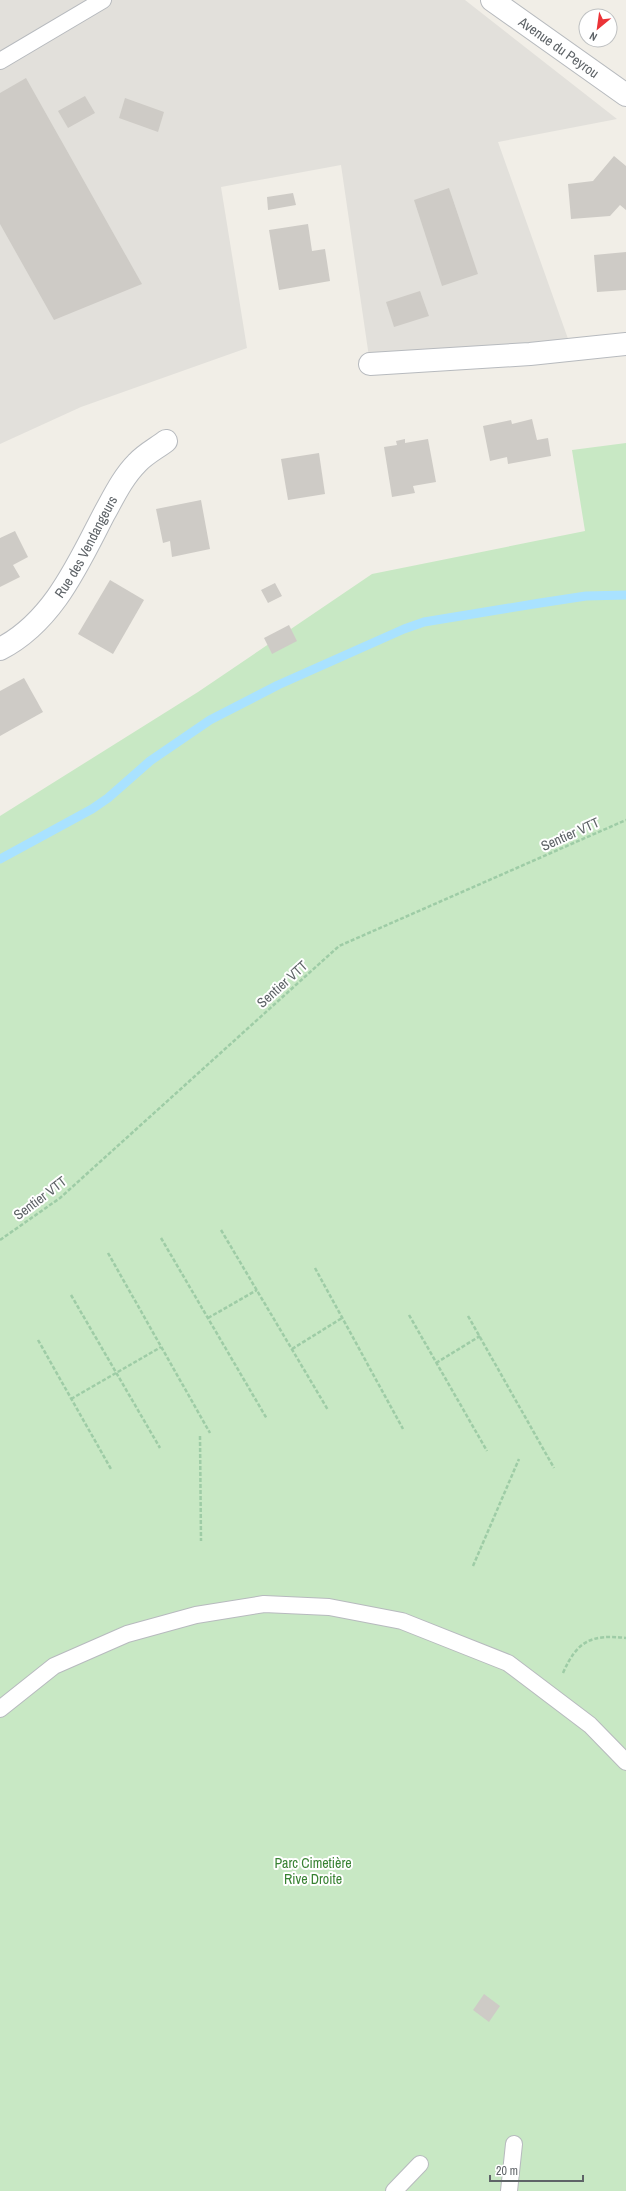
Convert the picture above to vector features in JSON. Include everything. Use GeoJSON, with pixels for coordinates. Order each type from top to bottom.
{"type":"FeatureCollection","features":[{"type":"Feature","properties":{"kind":"street","name":"Avenue du Peyrou"},"geometry":{"type":"LineString","coordinates":[[492,0],[626,95]]}},
{"type":"Feature","properties":{"kind":"street"},"geometry":{"type":"LineString","coordinates":[[370,364],[530,354],[626,344]]}},
{"type":"Feature","properties":{"kind":"street","name":"Rue des Vendangeurs"},"geometry":{"type":"LineString","coordinates":[[0,648],[10,643],[34,625],[54,602],[75,568],[118,487],[137,462],[166,441]]}},
{"type":"Feature","properties":{"kind":"lane"},"geometry":{"type":"LineString","coordinates":[[0,61],[103,0]]}},
{"type":"Feature","properties":{"kind":"lane"},"geometry":{"type":"LineString","coordinates":[[0,1709],[54,1666],[127,1634],[196,1615],[264,1604],[330,1607],[402,1621],[508,1663],[553,1695],[590,1725],[626,1762]]}},
{"type":"Feature","properties":{"kind":"lane"},"geometry":{"type":"LineString","coordinates":[[509,2191],[514,2144]]}},
{"type":"Feature","properties":{"kind":"lane"},"geometry":{"type":"LineString","coordinates":[[394,2191],[420,2164]]}},
{"type":"Feature","properties":{"kind":"path","name":"Sentier VTT"},"geometry":{"type":"LineString","coordinates":[[0,1240],[60,1198],[339,946],[626,820]]}},
{"type":"Feature","properties":{"kind":"path"},"geometry":{"type":"LineString","coordinates":[[221,1230],[328,1410]]}},
{"type":"Feature","properties":{"kind":"path"},"geometry":{"type":"LineString","coordinates":[[161,1238],[267,1419]]}},
{"type":"Feature","properties":{"kind":"path"},"geometry":{"type":"LineString","coordinates":[[108,1253],[210,1433]]}},
{"type":"Feature","properties":{"kind":"path"},"geometry":{"type":"LineString","coordinates":[[314,1268],[403,1429]]}},
{"type":"Feature","properties":{"kind":"path"},"geometry":{"type":"LineString","coordinates":[[208,1318],[257,1290]]}},
{"type":"Feature","properties":{"kind":"path"},"geometry":{"type":"LineString","coordinates":[[71,1295],[160,1448]]}},
{"type":"Feature","properties":{"kind":"path"},"geometry":{"type":"LineString","coordinates":[[409,1315],[487,1451]]}},
{"type":"Feature","properties":{"kind":"path"},"geometry":{"type":"LineString","coordinates":[[468,1316],[554,1468]]}},
{"type":"Feature","properties":{"kind":"path"},"geometry":{"type":"LineString","coordinates":[[292,1349],[342,1318]]}},
{"type":"Feature","properties":{"kind":"path"},"geometry":{"type":"LineString","coordinates":[[436,1363],[480,1336]]}},
{"type":"Feature","properties":{"kind":"path"},"geometry":{"type":"LineString","coordinates":[[38,1340],[111,1470]]}},
{"type":"Feature","properties":{"kind":"path"},"geometry":{"type":"LineString","coordinates":[[71,1399],[161,1347]]}},
{"type":"Feature","properties":{"kind":"path"},"geometry":{"type":"LineString","coordinates":[[200,1436],[201,1541]]}},
{"type":"Feature","properties":{"kind":"path"},"geometry":{"type":"LineString","coordinates":[[473,1566],[519,1459]]}},
{"type":"Feature","properties":{"kind":"path"},"geometry":{"type":"LineString","coordinates":[[553,1695],[568,1662],[575,1651],[589,1640],[605,1636],[626,1638]]}},
{"type":"Feature","properties":{"kind":"shaded area"},"geometry":{"type":"Polygon","coordinates":[[[0,0],[465,0],[617,119],[498,142],[572,350],[370,364],[341,165],[221,187],[247,348],[81,407],[0,444],[0,0]]]}},
{"type":"Feature","properties":{"kind":"green space","name":"Parc Cimetière Rive Droite"},"geometry":{"type":"Polygon","coordinates":[[[626,443],[626,2191],[0,2191],[0,816],[198,692],[372,574],[585,531],[572,450],[626,443]]]}},
{"type":"Feature","properties":{"kind":"building"},"geometry":{"type":"Polygon","coordinates":[[[26,78],[142,284],[54,320],[0,224],[0,93],[26,78]]]}},
{"type":"Feature","properties":{"kind":"building"},"geometry":{"type":"Polygon","coordinates":[[[85,96],[95,113],[68,128],[58,111],[85,96]]]}},
{"type":"Feature","properties":{"kind":"building"},"geometry":{"type":"Polygon","coordinates":[[[125,98],[164,112],[158,132],[119,118],[125,98]]]}},
{"type":"Feature","properties":{"kind":"building"},"geometry":{"type":"Polygon","coordinates":[[[614,156],[626,166],[626,210],[620,205],[610,216],[571,219],[568,184],[593,181],[614,156]]]}},
{"type":"Feature","properties":{"kind":"building"},"geometry":{"type":"Polygon","coordinates":[[[449,188],[478,274],[442,286],[414,200],[449,188]]]}},
{"type":"Feature","properties":{"kind":"building"},"geometry":{"type":"Polygon","coordinates":[[[293,193],[296,205],[268,210],[267,197],[293,193]]]}},
{"type":"Feature","properties":{"kind":"building"},"geometry":{"type":"Polygon","coordinates":[[[308,224],[312,251],[325,249],[330,281],[279,290],[269,230],[308,224]]]}},
{"type":"Feature","properties":{"kind":"building"},"geometry":{"type":"Polygon","coordinates":[[[626,252],[626,290],[597,292],[594,255],[626,252]]]}},
{"type":"Feature","properties":{"kind":"building"},"geometry":{"type":"Polygon","coordinates":[[[420,291],[429,316],[394,327],[386,302],[420,291]]]}},
{"type":"Feature","properties":{"kind":"building"},"geometry":{"type":"Polygon","coordinates":[[[532,419],[537,440],[548,438],[551,456],[508,464],[507,457],[490,461],[483,426],[511,420],[512,424],[532,419]]]}},
{"type":"Feature","properties":{"kind":"building"},"geometry":{"type":"Polygon","coordinates":[[[405,439],[405,443],[428,439],[436,482],[413,486],[415,493],[392,497],[384,447],[397,445],[396,441],[405,439]]]}},
{"type":"Feature","properties":{"kind":"building"},"geometry":{"type":"Polygon","coordinates":[[[319,453],[325,494],[288,500],[281,459],[319,453]]]}},
{"type":"Feature","properties":{"kind":"building"},"geometry":{"type":"Polygon","coordinates":[[[201,500],[210,549],[172,557],[170,541],[163,543],[156,509],[201,500]]]}},
{"type":"Feature","properties":{"kind":"building"},"geometry":{"type":"Polygon","coordinates":[[[15,531],[28,557],[13,565],[20,577],[0,587],[0,538],[15,531]]]}},
{"type":"Feature","properties":{"kind":"building"},"geometry":{"type":"Polygon","coordinates":[[[110,580],[144,600],[113,654],[78,634],[110,580]]]}},
{"type":"Feature","properties":{"kind":"building"},"geometry":{"type":"Polygon","coordinates":[[[275,583],[282,596],[268,603],[261,590],[275,583]]]}},
{"type":"Feature","properties":{"kind":"building"},"geometry":{"type":"Polygon","coordinates":[[[289,625],[297,641],[272,654],[264,638],[289,625]]]}},
{"type":"Feature","properties":{"kind":"building"},"geometry":{"type":"Polygon","coordinates":[[[24,678],[43,712],[0,736],[0,691],[24,678]]]}},
{"type":"Feature","properties":{"kind":"building"},"geometry":{"type":"Polygon","coordinates":[[[484,1994],[500,2006],[489,2022],[473,2010],[484,1994]]]}},
{"type":"Feature","properties":{"kind":"waterway"},"geometry":{"type":"LineString","coordinates":[[0,859],[92,809],[108,798],[150,761],[210,720],[278,685],[404,629],[424,622],[540,603],[586,596],[626,595]]}}]}
